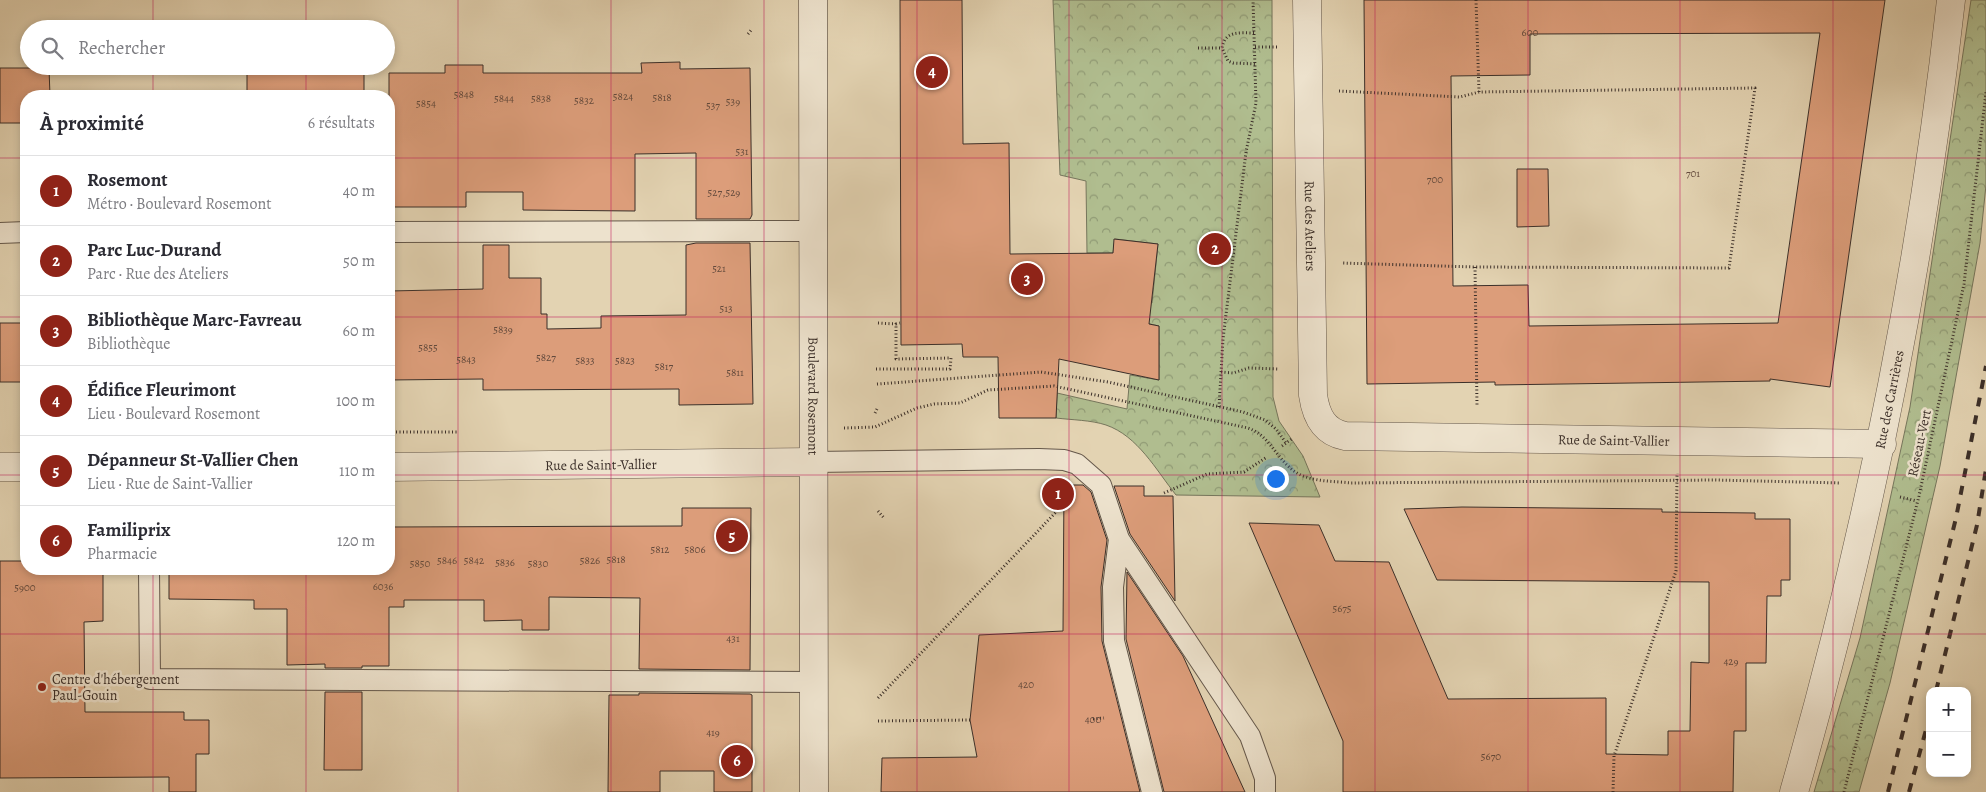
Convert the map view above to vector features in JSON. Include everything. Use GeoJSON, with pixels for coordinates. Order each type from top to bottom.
{"type":"FeatureCollection","features":[{"type":"Feature","properties":{"kind":"street","name":"Boulevard Rosemont"},"geometry":{"type":"LineString","coordinates":[[813,0],[814,792]]}},
{"type":"Feature","properties":{"kind":"street","name":"Rue des Ateliers"},"geometry":{"type":"LineString","coordinates":[[1307,0],[1313,395],[1317,413],[1324,425],[1335,434],[1345,436]]}},
{"type":"Feature","properties":{"kind":"street","name":"Rue des Carrières"},"geometry":{"type":"LineString","coordinates":[[1794,792],[1828,672],[1882,444],[1927,191],[1951,0]]}},
{"type":"Feature","properties":{"kind":"street","name":"Rue de Saint-Vallier"},"geometry":{"type":"LineString","coordinates":[[1345,436],[1882,444]]}},
{"type":"Feature","properties":{"kind":"street","name":"Rue de Saint-Vallier"},"geometry":{"type":"LineString","coordinates":[[395,467],[814,462]]}},
{"type":"Feature","properties":{"kind":"street"},"geometry":{"type":"LineString","coordinates":[[0,467],[20,468]]}},
{"type":"Feature","properties":{"kind":"lane"},"geometry":{"type":"LineString","coordinates":[[395,232],[814,231]]}},
{"type":"Feature","properties":{"kind":"lane"},"geometry":{"type":"LineString","coordinates":[[0,232],[20,232]]}},
{"type":"Feature","properties":{"kind":"lane"},"geometry":{"type":"LineString","coordinates":[[814,462],[1064,460],[1077,464],[1101,485],[1119,539],[1250,736],[1265,778],[1265,792]]}},
{"type":"Feature","properties":{"kind":"lane"},"geometry":{"type":"LineString","coordinates":[[1119,539],[1112,587],[1114,641],[1152,792]]}},
{"type":"Feature","properties":{"kind":"lane"},"geometry":{"type":"LineString","coordinates":[[150,575],[150,678],[814,682]]}},
{"type":"Feature","properties":{"kind":"path"},"geometry":{"type":"LineString","coordinates":[[1219,407],[1223,339],[1246,152],[1256,103],[1253,0]]}},
{"type":"Feature","properties":{"kind":"path"},"geometry":{"type":"LineString","coordinates":[[1476,0],[1479,92]]}},
{"type":"Feature","properties":{"kind":"path"},"geometry":{"type":"LineString","coordinates":[[748,34],[752,29]]}},
{"type":"Feature","properties":{"kind":"path"},"geometry":{"type":"LineString","coordinates":[[1254,33],[1227,36],[1222,48],[1228,61],[1256,64]]}},
{"type":"Feature","properties":{"kind":"path"},"geometry":{"type":"LineString","coordinates":[[1255,47],[1277,47]]}},
{"type":"Feature","properties":{"kind":"path"},"geometry":{"type":"LineString","coordinates":[[1198,48],[1222,48]]}},
{"type":"Feature","properties":{"kind":"path"},"geometry":{"type":"LineString","coordinates":[[1338,263],[1475,267],[1729,268],[1755,88],[1479,92],[1460,97],[1339,92]]}},
{"type":"Feature","properties":{"kind":"path","name":"Réseau-Vert"},"geometry":{"type":"LineString","coordinates":[[1844,792],[1918,501],[1964,284],[1986,92]]}},
{"type":"Feature","properties":{"kind":"path"},"geometry":{"type":"LineString","coordinates":[[1475,267],[1477,412]]}},
{"type":"Feature","properties":{"kind":"path"},"geometry":{"type":"LineString","coordinates":[[878,324],[900,323]]}},
{"type":"Feature","properties":{"kind":"path"},"geometry":{"type":"LineString","coordinates":[[876,369],[950,368],[950,358],[896,358],[896,324]]}},
{"type":"Feature","properties":{"kind":"path"},"geometry":{"type":"LineString","coordinates":[[1221,372],[1233,373],[1248,368],[1278,369]]}},
{"type":"Feature","properties":{"kind":"path"},"geometry":{"type":"LineString","coordinates":[[876,384],[1041,372],[1108,382],[1219,407],[1265,420],[1276,429],[1286,443]]}},
{"type":"Feature","properties":{"kind":"path"},"geometry":{"type":"LineString","coordinates":[[868,427],[875,427],[917,408],[934,404],[960,403],[988,390],[1054,386],[1143,407]]}},
{"type":"Feature","properties":{"kind":"path"},"geometry":{"type":"LineString","coordinates":[[1282,446],[1293,438]]}},
{"type":"Feature","properties":{"kind":"path"},"geometry":{"type":"LineString","coordinates":[[1164,493],[1206,474],[1244,472],[1267,457]]}},
{"type":"Feature","properties":{"kind":"path"},"geometry":{"type":"LineString","coordinates":[[1613,792],[1614,756],[1676,571],[1677,468]]}},
{"type":"Feature","properties":{"kind":"path"},"geometry":{"type":"LineString","coordinates":[[1891,494],[1918,501]]}},
{"type":"Feature","properties":{"kind":"path"},"geometry":{"type":"LineString","coordinates":[[878,698],[1058,510]]}},
{"type":"Feature","properties":{"kind":"path"},"geometry":{"type":"LineString","coordinates":[[878,511],[884,518]]}},
{"type":"Feature","properties":{"kind":"path"},"geometry":{"type":"LineString","coordinates":[[1093,719],[1106,718]]}},
{"type":"Feature","properties":{"kind":"path"},"geometry":{"type":"LineString","coordinates":[[878,721],[970,720]]}},
{"type":"Feature","properties":{"kind":"green space"},"geometry":{"type":"Polygon","coordinates":[[[1053,0],[1272,0],[1273,397],[1279,421],[1303,456],[1320,497],[1176,495],[1146,455],[1128,437],[1106,425],[1056,418],[1057,393],[1127,409],[1130,375],[1159,380],[1159,326],[1133,320],[1132,303],[1152,303],[1158,244],[1115,239],[1113,253],[1087,253],[1086,181],[1060,175],[1053,0]]]}},
{"type":"Feature","properties":{"kind":"green space"},"geometry":{"type":"Polygon","coordinates":[[[1971,0],[1986,0],[1986,185],[1980,243],[1940,466],[1890,683],[1859,792],[1814,792],[1860,638],[1910,407],[1971,0]]]}},
{"type":"Feature","properties":{"kind":"building"},"geometry":{"type":"Polygon","coordinates":[[[900,0],[962,0],[963,144],[1009,143],[1010,254],[1113,253],[1114,239],[1158,244],[1149,324],[1159,326],[1159,380],[1059,359],[1056,418],[999,418],[998,357],[963,357],[962,344],[901,345],[900,0]]]}},
{"type":"Feature","properties":{"kind":"building"},"geometry":{"type":"Polygon","coordinates":[[[1364,0],[1885,0],[1830,387],[1770,379],[1770,381],[1495,385],[1495,382],[1367,384],[1364,0]],[[1820,33],[1530,34],[1530,75],[1451,76],[1453,286],[1528,285],[1529,326],[1778,323],[1820,33]]]}},
{"type":"Feature","properties":{"kind":"building"},"geometry":{"type":"Polygon","coordinates":[[[680,62],[680,69],[750,68],[752,215],[750,219],[696,219],[696,153],[635,154],[635,211],[523,210],[523,192],[466,192],[466,207],[395,207],[395,90],[389,90],[389,75],[395,75],[395,73],[445,73],[445,65],[483,65],[483,73],[642,73],[641,63],[680,62]]]}},
{"type":"Feature","properties":{"kind":"building"},"geometry":{"type":"Polygon","coordinates":[[[0,68],[20,68],[20,75],[49,75],[50,90],[20,90],[20,123],[0,123],[0,68]]]}},
{"type":"Feature","properties":{"kind":"building"},"geometry":{"type":"Polygon","coordinates":[[[247,75],[364,75],[364,90],[247,90],[247,75]]]}},
{"type":"Feature","properties":{"kind":"building"},"geometry":{"type":"Polygon","coordinates":[[[1517,169],[1548,169],[1549,226],[1517,227],[1517,169]]]}},
{"type":"Feature","properties":{"kind":"building"},"geometry":{"type":"Polygon","coordinates":[[[696,243],[750,243],[753,404],[679,405],[679,389],[483,390],[483,379],[395,380],[395,291],[483,289],[483,245],[509,245],[509,278],[541,278],[541,314],[547,314],[547,329],[601,328],[601,316],[686,315],[686,245],[696,243]]]}},
{"type":"Feature","properties":{"kind":"building"},"geometry":{"type":"Polygon","coordinates":[[[0,323],[20,323],[20,382],[0,382],[0,323]]]}},
{"type":"Feature","properties":{"kind":"building"},"geometry":{"type":"Polygon","coordinates":[[[1064,485],[1083,485],[1091,492],[1107,540],[1101,587],[1102,641],[1140,792],[881,792],[882,758],[977,757],[970,720],[979,635],[1063,631],[1064,485]]]}},
{"type":"Feature","properties":{"kind":"building"},"geometry":{"type":"Polygon","coordinates":[[[1114,486],[1144,486],[1144,496],[1173,496],[1175,601],[1130,534],[1114,486]]]}},
{"type":"Feature","properties":{"kind":"building"},"geometry":{"type":"Polygon","coordinates":[[[1462,507],[1662,509],[1662,512],[1755,513],[1755,519],[1790,519],[1790,580],[1781,580],[1781,596],[1767,596],[1766,663],[1746,663],[1746,731],[1734,731],[1733,792],[1343,792],[1343,741],[1249,523],[1319,525],[1335,561],[1389,562],[1448,699],[1606,698],[1606,754],[1668,755],[1668,731],[1690,731],[1691,662],[1709,663],[1709,582],[1437,580],[1404,509],[1462,507]]]}},
{"type":"Feature","properties":{"kind":"building"},"geometry":{"type":"Polygon","coordinates":[[[682,508],[751,508],[750,670],[639,669],[640,598],[549,597],[549,630],[522,630],[522,620],[484,621],[484,600],[404,600],[404,607],[389,607],[389,666],[362,666],[362,668],[325,668],[325,664],[287,665],[287,609],[254,609],[254,600],[169,599],[169,575],[395,575],[395,527],[682,526],[682,508]]]}},
{"type":"Feature","properties":{"kind":"building","name":"Centre d'hébergement Paul-Gouin"},"geometry":{"type":"Polygon","coordinates":[[[0,561],[20,561],[20,575],[103,575],[103,621],[84,622],[85,712],[184,712],[184,720],[209,720],[209,754],[196,754],[196,792],[169,792],[169,777],[0,778],[0,561]]]}},
{"type":"Feature","properties":{"kind":"building"},"geometry":{"type":"Polygon","coordinates":[[[1127,572],[1183,656],[1245,792],[1164,792],[1126,639],[1127,572]]]}},
{"type":"Feature","properties":{"kind":"building"},"geometry":{"type":"Polygon","coordinates":[[[325,692],[362,692],[362,770],[324,770],[325,692]]]}},
{"type":"Feature","properties":{"kind":"building"},"geometry":{"type":"Polygon","coordinates":[[[639,693],[752,695],[752,792],[714,792],[714,771],[660,771],[660,792],[608,792],[609,695],[639,695],[639,693]]]}},
{"type":"Feature","properties":{"kind":"railway"},"geometry":{"type":"LineString","coordinates":[[1888,792],[1956,518],[1986,366]]}},
{"type":"Feature","properties":{"kind":"railway"},"geometry":{"type":"LineString","coordinates":[[1937,687],[1977,525],[1986,469]]}},
{"type":"Feature","properties":{"kind":"railway"},"geometry":{"type":"LineString","coordinates":[[1909,792],[1926,730]]}},
{"type":"Feature","properties":{"kind":"place","name":"Édifice Fleurimont"},"geometry":{"type":"Point","coordinates":[932,72]}},
{"type":"Feature","properties":{"kind":"place","name":"Parc Luc-Durand"},"geometry":{"type":"Point","coordinates":[1215,249]}},
{"type":"Feature","properties":{"kind":"place","name":"Bibliothèque Marc-Favreau"},"geometry":{"type":"Point","coordinates":[1027,279]}},
{"type":"Feature","properties":{"kind":"place","name":"Rosemont"},"geometry":{"type":"Point","coordinates":[1058,494]}},
{"type":"Feature","properties":{"kind":"place","name":"Dépanneur St-Vallier Chen"},"geometry":{"type":"Point","coordinates":[732,536]}},
{"type":"Feature","properties":{"kind":"place","name":"Centre d'hébergement Paul-Gouin"},"geometry":{"type":"Point","coordinates":[42,687]}},
{"type":"Feature","properties":{"kind":"place","name":"Familiprix"},"geometry":{"type":"Point","coordinates":[737,761]}}]}
